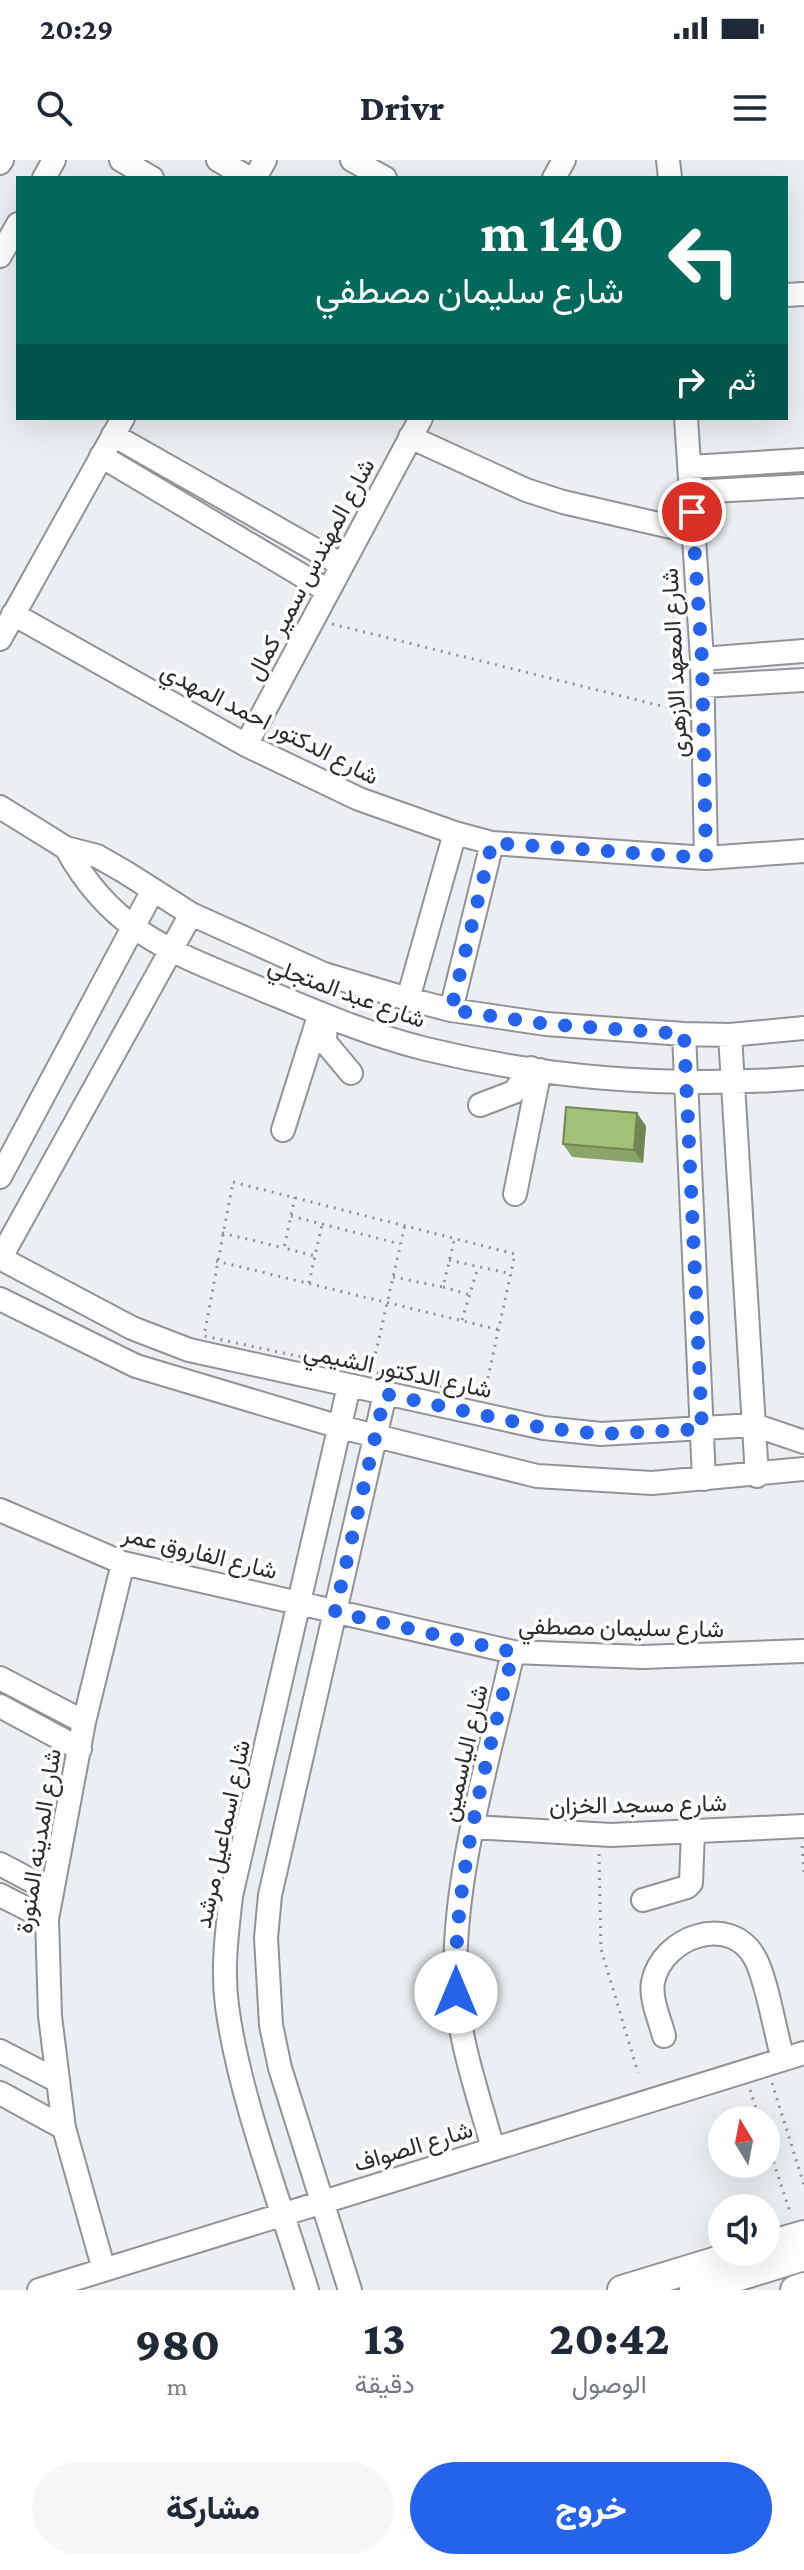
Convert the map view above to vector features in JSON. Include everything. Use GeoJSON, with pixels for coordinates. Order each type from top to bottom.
{"type":"FeatureCollection","features":[{"type":"Feature","properties":{"kind":"main road"},"geometry":{"type":"LineString","coordinates":[[780,2244],[802,2242]]}},
{"type":"Feature","properties":{"kind":"main road"},"geometry":{"type":"LineString","coordinates":[[694,2290],[802,2242]]}},
{"type":"Feature","properties":{"kind":"main road"},"geometry":{"type":"LineString","coordinates":[[622,2290],[708,2264]]}},
{"type":"Feature","properties":{"kind":"main road"},"geometry":{"type":"LineString","coordinates":[[795,2290],[804,2287]]}},
{"type":"Feature","properties":{"kind":"street"},"geometry":{"type":"LineString","coordinates":[[121,160],[149,176]]}},
{"type":"Feature","properties":{"kind":"street"},"geometry":{"type":"LineString","coordinates":[[218,160],[246,176]]}},
{"type":"Feature","properties":{"kind":"street"},"geometry":{"type":"LineString","coordinates":[[352,160],[381,176]]}},
{"type":"Feature","properties":{"kind":"street"},"geometry":{"type":"LineString","coordinates":[[0,256],[16,228]]}},
{"type":"Feature","properties":{"kind":"street","name":"شارع المعهد الازهرى"},"geometry":{"type":"LineString","coordinates":[[686,420],[702,659],[706,858]]}},
{"type":"Feature","properties":{"kind":"street"},"geometry":{"type":"LineString","coordinates":[[415,424],[551,498],[693,532]]}},
{"type":"Feature","properties":{"kind":"street","name":"شارع المهندس سمير كمال"},"geometry":{"type":"LineString","coordinates":[[246,745],[415,424]]}},
{"type":"Feature","properties":{"kind":"street"},"geometry":{"type":"LineString","coordinates":[[0,639],[118,427],[342,565]]}},
{"type":"Feature","properties":{"kind":"street"},"geometry":{"type":"LineString","coordinates":[[101,456],[328,591]]}},
{"type":"Feature","properties":{"kind":"street"},"geometry":{"type":"LineString","coordinates":[[690,467],[804,460]]}},
{"type":"Feature","properties":{"kind":"street"},"geometry":{"type":"LineString","coordinates":[[691,492],[804,486]]}},
{"type":"Feature","properties":{"kind":"street","name":"شارع الدكتور احمد المهدي"},"geometry":{"type":"LineString","coordinates":[[13,614],[246,745],[359,799],[455,833],[492,843],[706,858],[804,851]]}},
{"type":"Feature","properties":{"kind":"street"},"geometry":{"type":"LineString","coordinates":[[702,659],[804,651]]}},
{"type":"Feature","properties":{"kind":"street"},"geometry":{"type":"LineString","coordinates":[[703,686],[804,680]]}},
{"type":"Feature","properties":{"kind":"street","name":"شارع عبد المتجلي"},"geometry":{"type":"LineString","coordinates":[[0,807],[66,848],[97,856],[191,914],[324,974],[408,999],[451,1010],[546,1024],[730,1035],[804,1028]]}},
{"type":"Feature","properties":{"kind":"street"},"geometry":{"type":"LineString","coordinates":[[408,999],[455,833]]}},
{"type":"Feature","properties":{"kind":"street"},"geometry":{"type":"LineString","coordinates":[[451,1010],[492,843]]}},
{"type":"Feature","properties":{"kind":"street","name":"شارع عبد المتجلي"},"geometry":{"type":"LineString","coordinates":[[66,848],[82,878],[104,906],[171,952],[323,1014],[425,1049],[536,1069],[686,1085],[804,1078]]}},
{"type":"Feature","properties":{"kind":"street"},"geometry":{"type":"LineString","coordinates":[[0,1177],[153,890]]}},
{"type":"Feature","properties":{"kind":"street"},"geometry":{"type":"LineString","coordinates":[[0,1258],[191,914]]}},
{"type":"Feature","properties":{"kind":"street"},"geometry":{"type":"LineString","coordinates":[[323,1014],[325,1042],[351,1073]]}},
{"type":"Feature","properties":{"kind":"street"},"geometry":{"type":"LineString","coordinates":[[283,1130],[323,1014]]}},
{"type":"Feature","properties":{"kind":"street"},"geometry":{"type":"LineString","coordinates":[[684,1034],[704,1479]]}},
{"type":"Feature","properties":{"kind":"street"},"geometry":{"type":"LineString","coordinates":[[730,1035],[757,1476]]}},
{"type":"Feature","properties":{"kind":"street"},"geometry":{"type":"LineString","coordinates":[[480,1105],[514,1092],[536,1069]]}},
{"type":"Feature","properties":{"kind":"street"},"geometry":{"type":"LineString","coordinates":[[515,1194],[536,1069]]}},
{"type":"Feature","properties":{"kind":"street","name":"شارع الدكتور الشيمي"},"geometry":{"type":"LineString","coordinates":[[0,1258],[132,1328],[170,1344],[368,1386],[544,1428],[601,1434],[754,1425],[804,1442]]}},
{"type":"Feature","properties":{"kind":"street"},"geometry":{"type":"LineString","coordinates":[[0,1299],[136,1366],[340,1427],[537,1476],[597,1482],[757,1476],[804,1469]]}},
{"type":"Feature","properties":{"kind":"street"},"geometry":{"type":"LineString","coordinates":[[350,2290],[280,2068],[271,2025],[266,1938],[270,1895],[377,1434],[368,1386]]}},
{"type":"Feature","properties":{"kind":"street","name":"شارع اسماعيل مرشد"},"geometry":{"type":"LineString","coordinates":[[307,2290],[237,2058],[227,2004],[225,1950],[231,1896],[340,1427],[368,1386]]}},
{"type":"Feature","properties":{"kind":"street","name":"شارع الفاروق عمر"},"geometry":{"type":"LineString","coordinates":[[0,1510],[123,1563],[299,1604]]}},
{"type":"Feature","properties":{"kind":"street","name":"شارع المدينه المنورة"},"geometry":{"type":"LineString","coordinates":[[104,2270],[64,2128],[56,2080],[50,2016],[47,1919],[84,1722],[123,1563]]}},
{"type":"Feature","properties":{"kind":"street","name":"شارع سليمان مصطفي"},"geometry":{"type":"LineString","coordinates":[[299,1604],[513,1652],[643,1657],[804,1651]]}},
{"type":"Feature","properties":{"kind":"street","name":"شارع الياسمين"},"geometry":{"type":"LineString","coordinates":[[493,2149],[456,1992],[457,1931],[473,1827],[513,1652]]}},
{"type":"Feature","properties":{"kind":"street"},"geometry":{"type":"LineString","coordinates":[[0,1678],[84,1722]]}},
{"type":"Feature","properties":{"kind":"street"},"geometry":{"type":"LineString","coordinates":[[0,1706],[80,1749]]}},
{"type":"Feature","properties":{"kind":"street","name":"شارع مسجد الخزان"},"geometry":{"type":"LineString","coordinates":[[473,1827],[599,1835],[802,1826]]}},
{"type":"Feature","properties":{"kind":"street"},"geometry":{"type":"LineString","coordinates":[[643,1900],[687,1887],[691,1883],[693,1831]]}},
{"type":"Feature","properties":{"kind":"street"},"geometry":{"type":"LineString","coordinates":[[0,1864],[51,1891]]}},
{"type":"Feature","properties":{"kind":"street"},"geometry":{"type":"LineString","coordinates":[[0,1895],[47,1919]]}},
{"type":"Feature","properties":{"kind":"street"},"geometry":{"type":"LineString","coordinates":[[664,2036],[652,1988],[665,1957],[687,1938],[723,1934],[742,1943],[756,1959],[774,2062]]}},
{"type":"Feature","properties":{"kind":"street"},"geometry":{"type":"LineString","coordinates":[[0,2051],[56,2080]]}},
{"type":"Feature","properties":{"kind":"street","name":"شارع الصواف"},"geometry":{"type":"LineString","coordinates":[[39,2290],[774,2062]]}},
{"type":"Feature","properties":{"kind":"street"},"geometry":{"type":"LineString","coordinates":[[0,2093],[64,2128]]}},
{"type":"Feature","properties":{"kind":"path"},"geometry":{"type":"LineString","coordinates":[[313,619],[703,717]]}},
{"type":"Feature","properties":{"kind":"path"},"geometry":{"type":"LineString","coordinates":[[233,1182],[405,1225],[512,1252],[516,1257],[484,1396],[368,1386],[207,1338],[203,1334],[233,1182]]}},
{"type":"Feature","properties":{"kind":"path"},"geometry":{"type":"LineString","coordinates":[[284,1248],[295,1197]]}},
{"type":"Feature","properties":{"kind":"path"},"geometry":{"type":"LineString","coordinates":[[291,1216],[400,1245]]}},
{"type":"Feature","properties":{"kind":"path"},"geometry":{"type":"LineString","coordinates":[[308,1284],[322,1224]]}},
{"type":"Feature","properties":{"kind":"path"},"geometry":{"type":"LineString","coordinates":[[368,1386],[405,1225]]}},
{"type":"Feature","properties":{"kind":"path"},"geometry":{"type":"LineString","coordinates":[[222,1233],[315,1256]]}},
{"type":"Feature","properties":{"kind":"path"},"geometry":{"type":"LineString","coordinates":[[443,1287],[455,1237]]}},
{"type":"Feature","properties":{"kind":"path"},"geometry":{"type":"LineString","coordinates":[[449,1260],[512,1274]]}},
{"type":"Feature","properties":{"kind":"path"},"geometry":{"type":"LineString","coordinates":[[216,1261],[500,1330]]}},
{"type":"Feature","properties":{"kind":"path"},"geometry":{"type":"LineString","coordinates":[[462,1321],[478,1267]]}},
{"type":"Feature","properties":{"kind":"path"},"geometry":{"type":"LineString","coordinates":[[393,1277],[470,1295]]}},
{"type":"Feature","properties":{"kind":"path"},"geometry":{"type":"LineString","coordinates":[[802,1826],[804,1872]]}},
{"type":"Feature","properties":{"kind":"path"},"geometry":{"type":"LineString","coordinates":[[599,1835],[601,1949],[638,2073]]}},
{"type":"Feature","properties":{"kind":"path"},"geometry":{"type":"LineString","coordinates":[[763,2106],[774,2062]]}},
{"type":"Feature","properties":{"kind":"path"},"geometry":{"type":"LineString","coordinates":[[774,2062],[804,2185]]}},
{"type":"Feature","properties":{"kind":"path"},"geometry":{"type":"LineString","coordinates":[[780,2178],[802,2242]]}},
{"type":"Feature","properties":{"kind":"building"},"geometry":{"type":"Polygon","coordinates":[[[566,1107],[637,1113],[634,1150],[563,1144],[566,1107]]]}},
{"type":"Feature","properties":{"kind":"route"},"geometry":{"type":"LineString","coordinates":[[456,1992],[457,1931],[473,1827],[513,1652],[335,1612],[385,1394],[544,1428],[601,1434],[702,1429],[684,1034],[546,1024],[451,1010],[492,843],[706,858],[702,659],[692,512]]}}]}
